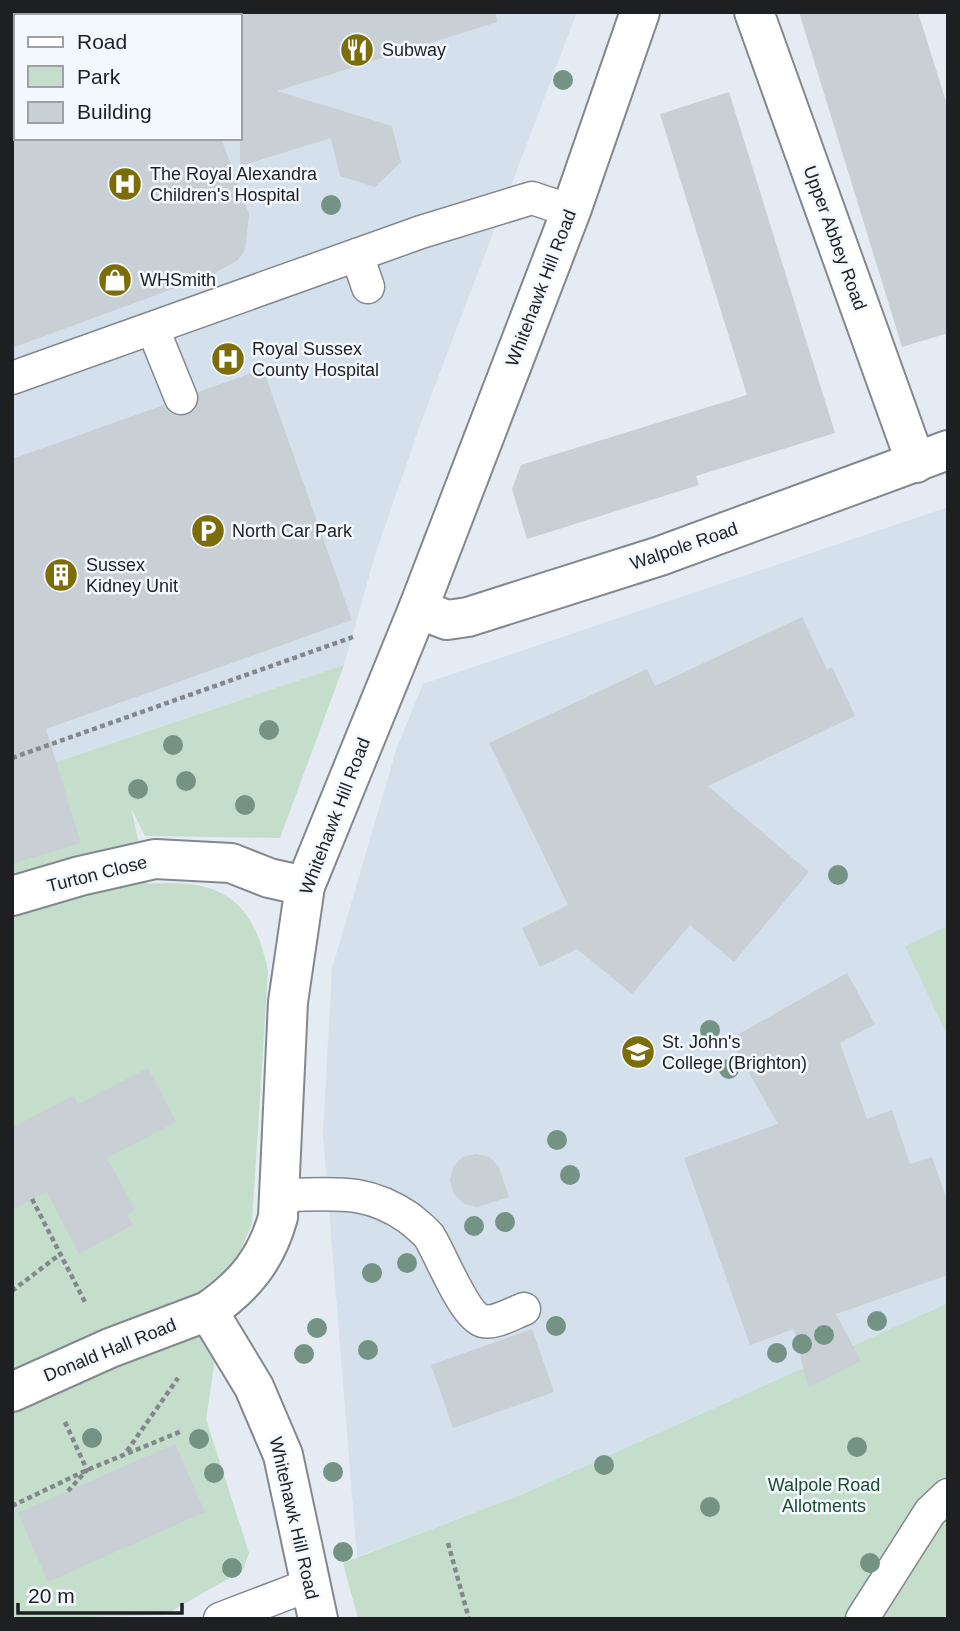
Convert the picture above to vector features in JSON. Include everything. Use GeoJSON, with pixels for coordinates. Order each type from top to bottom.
{"type":"FeatureCollection","features":[{"type":"Feature","properties":{"kind":"street","name":"Whitehawk Hill Road"},"geometry":{"type":"LineString","coordinates":[[314,1602],[283,1455],[254,1387],[208,1311],[232,1294],[261,1262],[272,1240],[280,1195],[288,1002],[305,886],[418,609],[571,211],[640,12]]}},
{"type":"Feature","properties":{"kind":"street","name":"Upper Abbey Road"},"geometry":{"type":"LineString","coordinates":[[754,12],[932,456]]}},
{"type":"Feature","properties":{"kind":"street","name":"Walpole Road"},"geometry":{"type":"LineString","coordinates":[[418,609],[447,620],[468,617],[660,556],[932,456]]}},
{"type":"Feature","properties":{"kind":"street","name":"Turton Close"},"geometry":{"type":"LineString","coordinates":[[12,897],[80,876],[155,859],[231,863],[269,878],[305,886]]}},
{"type":"Feature","properties":{"kind":"street","name":"Donald Hall Road"},"geometry":{"type":"LineString","coordinates":[[28,1384],[110,1348],[208,1311]]}},
{"type":"Feature","properties":{"kind":"lane"},"geometry":{"type":"LineString","coordinates":[[12,378],[421,232],[532,198],[571,211]]}},
{"type":"Feature","properties":{"kind":"lane"},"geometry":{"type":"LineString","coordinates":[[357,255],[368,287]]}},
{"type":"Feature","properties":{"kind":"lane"},"geometry":{"type":"LineString","coordinates":[[153,329],[181,398]]}},
{"type":"Feature","properties":{"kind":"lane"},"geometry":{"type":"LineString","coordinates":[[280,1195],[360,1195],[385,1204],[410,1219],[428,1235],[457,1290],[477,1317],[484,1321],[493,1321],[524,1309]]}},
{"type":"Feature","properties":{"kind":"lane"},"geometry":{"type":"LineString","coordinates":[[862,1619],[930,1512],[948,1495]]}},
{"type":"Feature","properties":{"kind":"lane"},"geometry":{"type":"LineString","coordinates":[[220,1619],[314,1602]]}},
{"type":"Feature","properties":{"kind":"path"},"geometry":{"type":"LineString","coordinates":[[12,758],[401,620],[418,609]]}},
{"type":"Feature","properties":{"kind":"path"},"geometry":{"type":"LineString","coordinates":[[33,1199],[89,1310]]}},
{"type":"Feature","properties":{"kind":"path"},"geometry":{"type":"LineString","coordinates":[[12,1291],[59,1255]]}},
{"type":"Feature","properties":{"kind":"path"},"geometry":{"type":"LineString","coordinates":[[125,1453],[178,1378]]}},
{"type":"Feature","properties":{"kind":"path"},"geometry":{"type":"LineString","coordinates":[[28,1384],[87,1469]]}},
{"type":"Feature","properties":{"kind":"path"},"geometry":{"type":"LineString","coordinates":[[12,1506],[87,1469],[183,1431]]}},
{"type":"Feature","properties":{"kind":"path"},"geometry":{"type":"LineString","coordinates":[[68,1491],[87,1469]]}},
{"type":"Feature","properties":{"kind":"path"},"geometry":{"type":"LineString","coordinates":[[448,1543],[469,1619]]}},
{"type":"Feature","properties":{"kind":"shaded area","name":"Royal Sussex County Hospital"},"geometry":{"type":"Polygon","coordinates":[[[12,12],[577,12],[420,425],[375,555],[344,665],[12,777],[12,12]]]}},
{"type":"Feature","properties":{"kind":"shaded area","name":"St. John's College (Brighton)"},"geometry":{"type":"Polygon","coordinates":[[[948,507],[948,1303],[523,1494],[357,1557],[323,1134],[332,969],[397,747],[423,684],[948,507]]]}},
{"type":"Feature","properties":{"kind":"green space"},"geometry":{"type":"Polygon","coordinates":[[[344,665],[280,838],[145,836],[131,808],[148,884],[195,885],[214,890],[229,898],[253,926],[268,971],[252,1223],[226,1287],[206,1419],[249,1553],[243,1570],[165,1615],[12,1619],[12,777],[344,665]]]}},
{"type":"Feature","properties":{"kind":"green space"},"geometry":{"type":"Polygon","coordinates":[[[948,926],[948,1037],[905,946],[948,926]]]}},
{"type":"Feature","properties":{"kind":"green space","name":"Walpole Road Allotments"},"geometry":{"type":"Polygon","coordinates":[[[948,1303],[948,1619],[358,1619],[343,1563],[523,1494],[948,1303]]]}},
{"type":"Feature","properties":{"kind":"building"},"geometry":{"type":"Polygon","coordinates":[[[496,12],[497,22],[277,91],[392,126],[401,162],[375,187],[340,176],[331,138],[240,166],[240,14],[496,12]]]}},
{"type":"Feature","properties":{"kind":"building"},"geometry":{"type":"Polygon","coordinates":[[[799,12],[918,12],[948,108],[948,333],[902,347],[799,12]]]}},
{"type":"Feature","properties":{"kind":"building"},"geometry":{"type":"Polygon","coordinates":[[[729,92],[835,433],[696,476],[699,485],[527,539],[512,489],[521,465],[747,395],[660,114],[729,92]]]}},
{"type":"Feature","properties":{"kind":"building","name":"The Royal Alexandra Children's Hospital"},"geometry":{"type":"Polygon","coordinates":[[[12,138],[222,140],[249,214],[245,250],[238,260],[213,274],[12,348],[12,138]]]}},
{"type":"Feature","properties":{"kind":"building","name":"North Car Park"},"geometry":{"type":"Polygon","coordinates":[[[263,369],[352,620],[46,729],[81,843],[12,864],[12,459],[164,405],[170,413],[187,415],[196,409],[198,392],[263,369]]]}},
{"type":"Feature","properties":{"kind":"building"},"geometry":{"type":"Polygon","coordinates":[[[802,617],[827,670],[832,667],[855,716],[708,786],[809,872],[734,962],[690,925],[632,994],[577,949],[540,967],[522,928],[568,905],[489,743],[647,669],[655,686],[802,617]]]}},
{"type":"Feature","properties":{"kind":"building"},"geometry":{"type":"Polygon","coordinates":[[[847,973],[875,1024],[840,1043],[867,1119],[892,1110],[910,1164],[932,1157],[948,1203],[948,1275],[836,1314],[861,1361],[808,1388],[794,1329],[750,1345],[684,1158],[778,1124],[730,1039],[847,973]]]}},
{"type":"Feature","properties":{"kind":"building"},"geometry":{"type":"Polygon","coordinates":[[[148,1068],[176,1122],[107,1158],[135,1210],[127,1215],[133,1225],[79,1254],[47,1192],[12,1210],[12,1128],[74,1095],[78,1104],[148,1068]]]}},
{"type":"Feature","properties":{"kind":"building"},"geometry":{"type":"Polygon","coordinates":[[[476,1154],[490,1157],[499,1167],[509,1197],[477,1207],[464,1204],[454,1194],[450,1181],[453,1167],[462,1157],[476,1154]]]}},
{"type":"Feature","properties":{"kind":"building"},"geometry":{"type":"Polygon","coordinates":[[[532,1329],[554,1392],[453,1428],[431,1365],[532,1329]]]}},
{"type":"Feature","properties":{"kind":"building"},"geometry":{"type":"Polygon","coordinates":[[[175,1444],[205,1512],[48,1582],[18,1513],[175,1444]]]}},
{"type":"Feature","properties":{"kind":"place","name":"Subway"},"geometry":{"type":"Point","coordinates":[357,50]}},
{"type":"Feature","properties":{"kind":"place","name":"The Royal Alexandra Children's Hospital"},"geometry":{"type":"Point","coordinates":[125,184]}},
{"type":"Feature","properties":{"kind":"place","name":"WHSmith"},"geometry":{"type":"Point","coordinates":[115,280]}},
{"type":"Feature","properties":{"kind":"place","name":"Royal Sussex County Hospital"},"geometry":{"type":"Point","coordinates":[228,359]}},
{"type":"Feature","properties":{"kind":"place","name":"North Car Park"},"geometry":{"type":"Point","coordinates":[208,531]}},
{"type":"Feature","properties":{"kind":"place","name":"Sussex Kidney Unit"},"geometry":{"type":"Point","coordinates":[61,575]}},
{"type":"Feature","properties":{"kind":"place","name":"St. John's College (Brighton)"},"geometry":{"type":"Point","coordinates":[638,1052]}}]}
